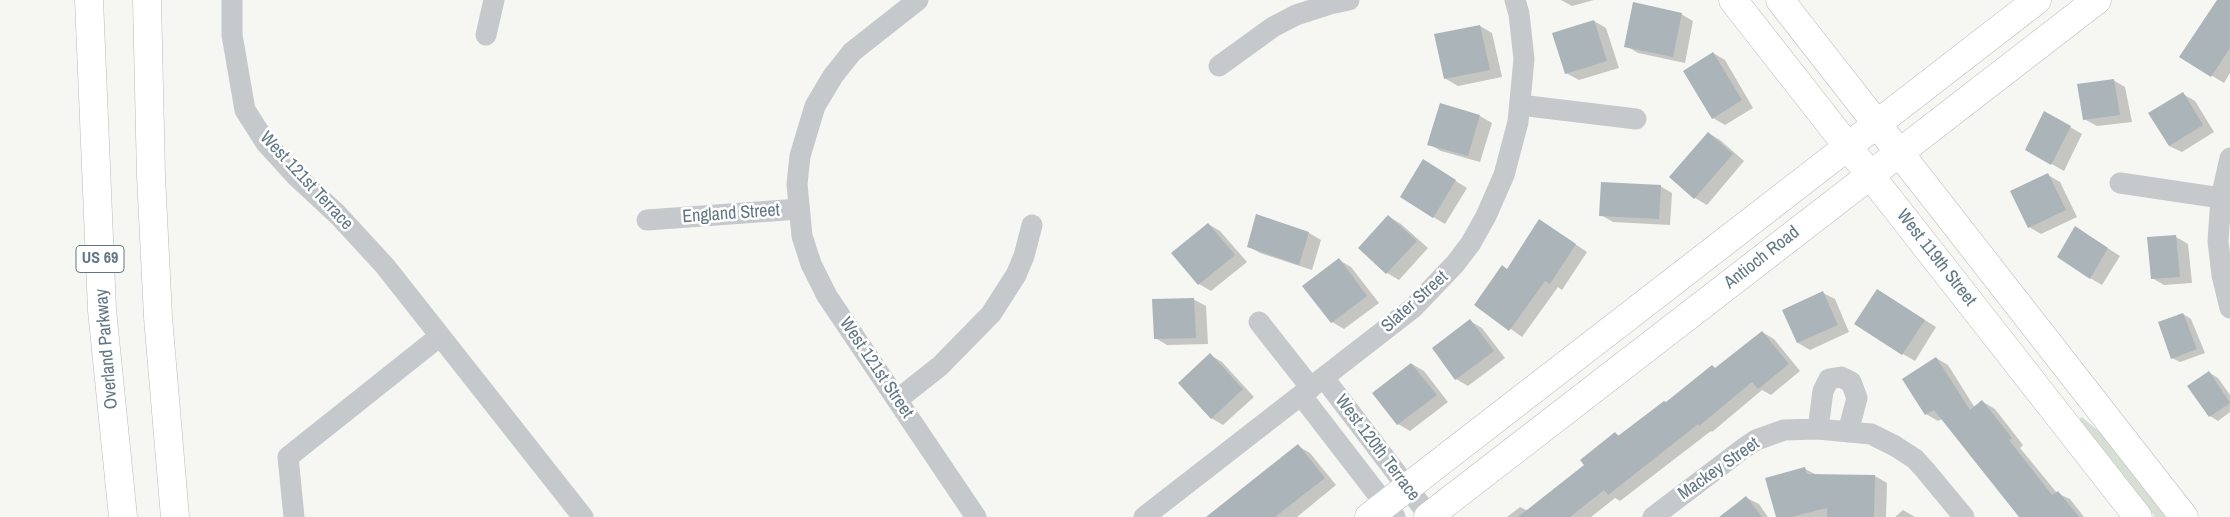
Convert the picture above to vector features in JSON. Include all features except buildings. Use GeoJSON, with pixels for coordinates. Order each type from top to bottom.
{"type":"FeatureCollection","features":[{"type":"Feature","properties":{"kind":"main road","name":"Overland Parkway"},"geometry":{"type":"LineString","coordinates":[[89,0],[102,310],[123,517]]}},
{"type":"Feature","properties":{"kind":"main road"},"geometry":{"type":"LineString","coordinates":[[147,0],[151,176],[158,318],[175,517]]}},
{"type":"Feature","properties":{"kind":"main road","name":"West 119th Street"},"geometry":{"type":"LineString","coordinates":[[1733,0],[2138,517]]}},
{"type":"Feature","properties":{"kind":"main road","name":"West 119th Street"},"geometry":{"type":"LineString","coordinates":[[1780,0],[2184,517]]}},
{"type":"Feature","properties":{"kind":"main road","name":"Antioch Road"},"geometry":{"type":"LineString","coordinates":[[1383,513],[1407,487],[2038,0]]}},
{"type":"Feature","properties":{"kind":"main road","name":"Antioch Road"},"geometry":{"type":"LineString","coordinates":[[1429,517],[2097,0]]}},
{"type":"Feature","properties":{"kind":"street","name":"West 121st Terrace"},"geometry":{"type":"LineString","coordinates":[[232,0],[232,35],[245,110],[266,144],[296,176],[338,215],[385,266],[582,517]]}},
{"type":"Feature","properties":{"kind":"street"},"geometry":{"type":"LineString","coordinates":[[486,36],[494,0]]}},
{"type":"Feature","properties":{"kind":"street","name":"England Street"},"geometry":{"type":"LineString","coordinates":[[647,220],[799,209],[797,184],[800,156],[808,122],[823,90],[852,52],[871,35],[918,0]]}},
{"type":"Feature","properties":{"kind":"street"},"geometry":{"type":"LineString","coordinates":[[1219,66],[1273,27],[1288,19],[1330,4],[1349,0]]}},
{"type":"Feature","properties":{"kind":"street","name":"Slater Street"},"geometry":{"type":"LineString","coordinates":[[1144,517],[1413,308],[1455,264],[1471,243],[1486,216],[1504,175],[1518,122],[1524,59],[1519,14],[1514,0]]}},
{"type":"Feature","properties":{"kind":"street"},"geometry":{"type":"LineString","coordinates":[[1520,105],[1636,119]]}},
{"type":"Feature","properties":{"kind":"street"},"geometry":{"type":"LineString","coordinates":[[2230,158],[2221,198],[2218,241],[2222,275],[2230,308]]}},
{"type":"Feature","properties":{"kind":"street"},"geometry":{"type":"LineString","coordinates":[[2120,183],[2221,198]]}},
{"type":"Feature","properties":{"kind":"street","name":"West 121st Street"},"geometry":{"type":"LineString","coordinates":[[799,209],[802,236],[811,264],[827,296],[976,517]]}},
{"type":"Feature","properties":{"kind":"street"},"geometry":{"type":"LineString","coordinates":[[897,400],[940,366],[991,314],[1016,275],[1024,256],[1032,226]]}},
{"type":"Feature","properties":{"kind":"street","name":"West 120th Terrace"},"geometry":{"type":"LineString","coordinates":[[1258,322],[1312,387],[1407,487],[1429,517]]}},
{"type":"Feature","properties":{"kind":"street"},"geometry":{"type":"LineString","coordinates":[[294,517],[288,457],[440,336]]}},
{"type":"Feature","properties":{"kind":"street"},"geometry":{"type":"LineString","coordinates":[[1818,429],[1823,392],[1829,380],[1841,377],[1852,382],[1857,398],[1848,432]]}},
{"type":"Feature","properties":{"kind":"street","name":"West 120th Terrace"},"geometry":{"type":"LineString","coordinates":[[1312,387],[1383,513]]}},
{"type":"Feature","properties":{"kind":"street","name":"Mackey Street"},"geometry":{"type":"LineString","coordinates":[[1653,517],[1756,440],[1784,430],[1818,429],[1871,434],[1895,446],[1915,459],[1964,517]]}},
{"type":"Feature","properties":{"kind":"shaded area"},"geometry":{"type":"Polygon","coordinates":[[[2082,417],[2117,447],[2175,517],[2155,517],[2079,419],[2082,417]]]}}]}
